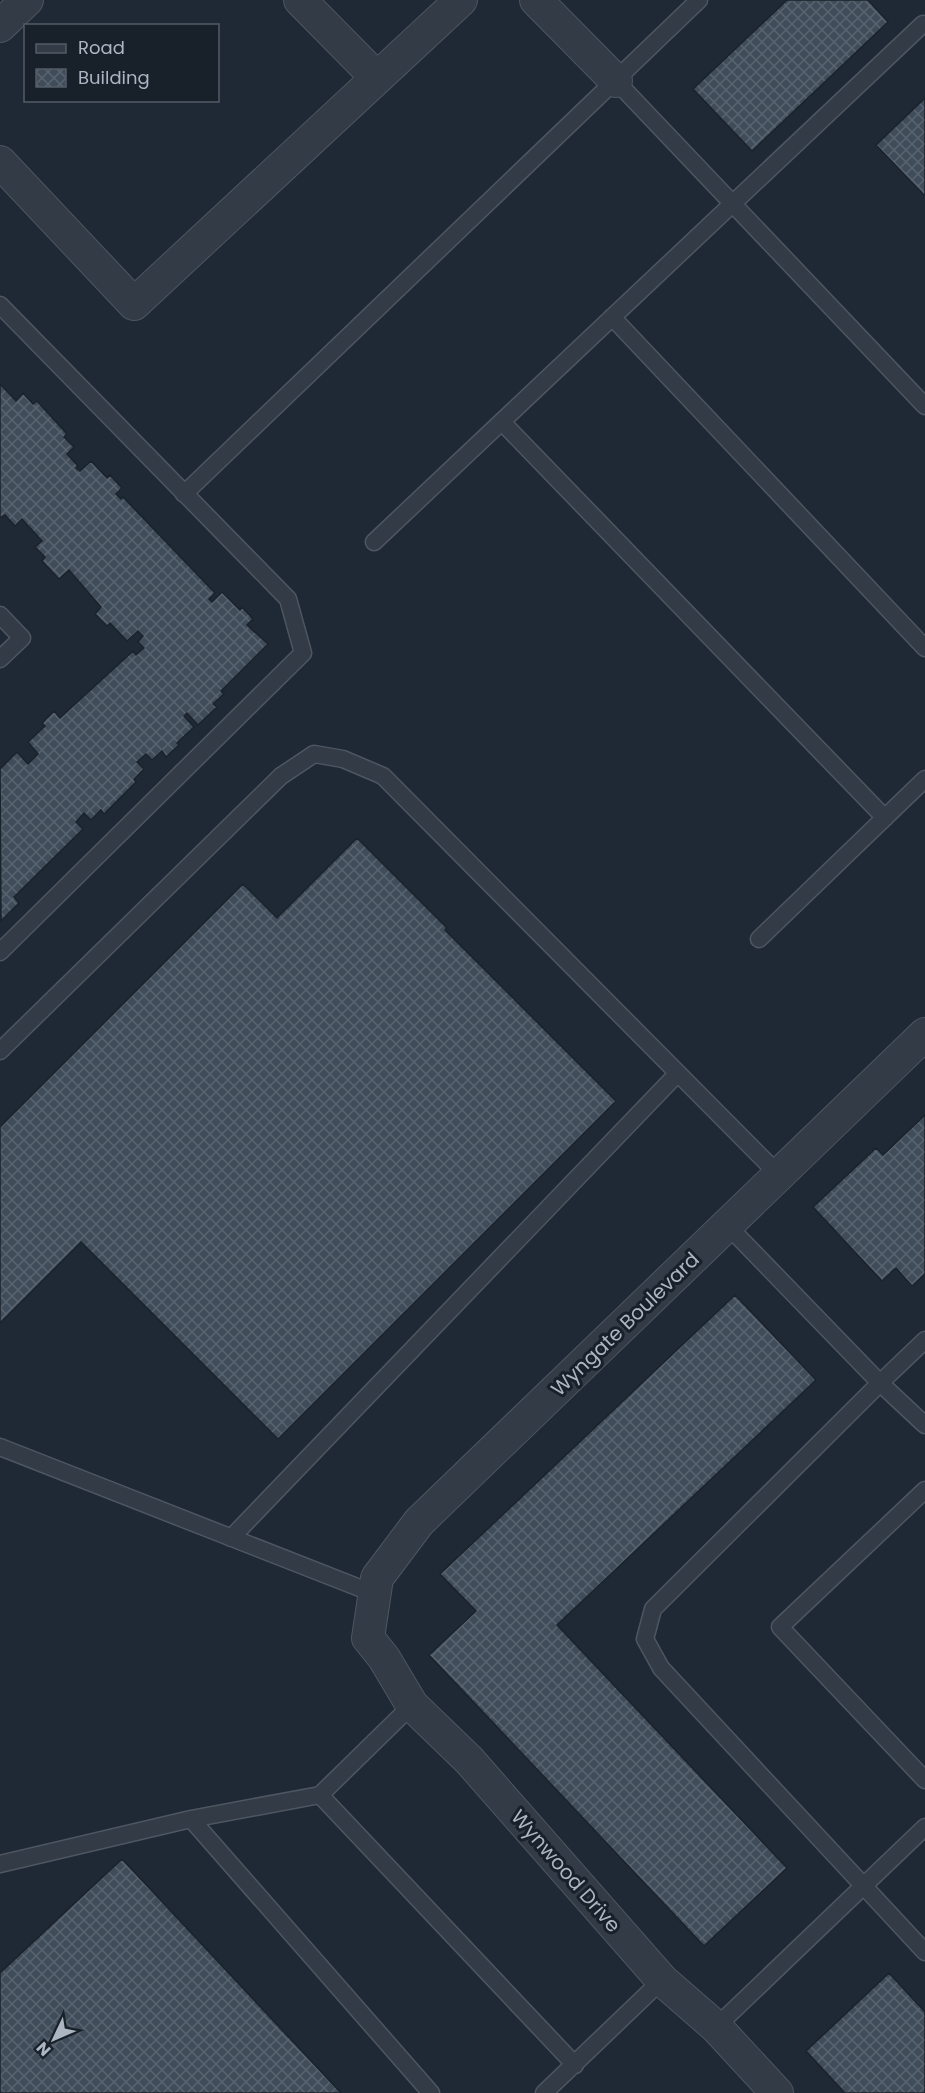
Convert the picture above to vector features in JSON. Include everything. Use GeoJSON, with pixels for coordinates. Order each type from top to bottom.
{"type":"FeatureCollection","features":[{"type":"Feature","properties":{"kind":"street"},"geometry":{"type":"LineString","coordinates":[[0,26],[27,0]]}},
{"type":"Feature","properties":{"kind":"street"},"geometry":{"type":"LineString","coordinates":[[300,0],[377,78]]}},
{"type":"Feature","properties":{"kind":"street"},"geometry":{"type":"LineString","coordinates":[[0,162],[134,304],[461,0]]}},
{"type":"Feature","properties":{"kind":"street"},"geometry":{"type":"LineString","coordinates":[[536,0],[616,81]]}},
{"type":"Feature","properties":{"kind":"street","name":"Wyngate Boulevard"},"geometry":{"type":"LineString","coordinates":[[368,1638],[377,1578],[419,1522],[925,1034]]}},
{"type":"Feature","properties":{"kind":"street","name":"Wynwood Drive"},"geometry":{"type":"LineString","coordinates":[[368,1638],[384,1658],[412,1705],[469,1760],[662,1980],[716,2027],[777,2093]]}},
{"type":"Feature","properties":{"kind":"lane"},"geometry":{"type":"LineString","coordinates":[[184,494],[699,0]]}},
{"type":"Feature","properties":{"kind":"lane"},"geometry":{"type":"LineString","coordinates":[[374,542],[923,24]]}},
{"type":"Feature","properties":{"kind":"lane"},"geometry":{"type":"LineString","coordinates":[[616,81],[925,406]]}},
{"type":"Feature","properties":{"kind":"lane"},"geometry":{"type":"LineString","coordinates":[[0,305],[288,599],[303,653],[0,952]]}},
{"type":"Feature","properties":{"kind":"lane"},"geometry":{"type":"LineString","coordinates":[[612,317],[925,648]]}},
{"type":"Feature","properties":{"kind":"lane"},"geometry":{"type":"LineString","coordinates":[[502,422],[885,818]]}},
{"type":"Feature","properties":{"kind":"lane"},"geometry":{"type":"LineString","coordinates":[[0,615],[22,638],[0,659]]}},
{"type":"Feature","properties":{"kind":"lane"},"geometry":{"type":"LineString","coordinates":[[0,1051],[281,776],[314,754],[343,759],[383,776],[779,1175]]}},
{"type":"Feature","properties":{"kind":"lane"},"geometry":{"type":"LineString","coordinates":[[759,939],[925,779]]}},
{"type":"Feature","properties":{"kind":"lane"},"geometry":{"type":"LineString","coordinates":[[231,1538],[678,1073]]}},
{"type":"Feature","properties":{"kind":"lane"},"geometry":{"type":"LineString","coordinates":[[727,1225],[880,1383],[925,1425]]}},
{"type":"Feature","properties":{"kind":"lane"},"geometry":{"type":"LineString","coordinates":[[925,1340],[652,1609],[645,1639],[660,1668],[925,1952]]}},
{"type":"Feature","properties":{"kind":"lane"},"geometry":{"type":"LineString","coordinates":[[0,1447],[375,1594]]}},
{"type":"Feature","properties":{"kind":"lane"},"geometry":{"type":"LineString","coordinates":[[925,1490],[780,1627],[925,1780]]}},
{"type":"Feature","properties":{"kind":"lane"},"geometry":{"type":"LineString","coordinates":[[0,1864],[191,1819],[320,1795],[412,1705]]}},
{"type":"Feature","properties":{"kind":"lane"},"geometry":{"type":"LineString","coordinates":[[320,1795],[574,2066]]}},
{"type":"Feature","properties":{"kind":"lane"},"geometry":{"type":"LineString","coordinates":[[191,1819],[431,2093]]}},
{"type":"Feature","properties":{"kind":"lane"},"geometry":{"type":"LineString","coordinates":[[716,2027],[925,1827]]}},
{"type":"Feature","properties":{"kind":"lane"},"geometry":{"type":"LineString","coordinates":[[544,2093],[662,1980]]}},
{"type":"Feature","properties":{"kind":"building"},"geometry":{"type":"Polygon","coordinates":[[[787,0],[868,0],[888,22],[752,151],[693,89],[787,0]]]}},
{"type":"Feature","properties":{"kind":"building"},"geometry":{"type":"Polygon","coordinates":[[[925,98],[925,196],[876,145],[925,98]]]}},
{"type":"Feature","properties":{"kind":"building"},"geometry":{"type":"Polygon","coordinates":[[[0,384],[16,401],[23,393],[33,404],[37,401],[67,434],[64,437],[74,447],[67,454],[78,466],[76,468],[80,471],[91,461],[107,478],[110,475],[122,488],[116,494],[121,499],[123,497],[215,593],[209,599],[212,602],[222,592],[240,610],[242,607],[253,619],[247,625],[268,644],[221,691],[224,694],[213,704],[217,707],[198,725],[187,713],[184,716],[194,727],[166,757],[162,751],[152,760],[146,754],[137,762],[144,769],[134,779],[136,782],[104,814],[101,810],[91,820],[84,813],[76,822],[83,829],[14,897],[19,903],[1,921],[0,769],[17,752],[28,764],[38,754],[28,742],[45,726],[42,723],[54,711],[60,718],[133,651],[136,655],[144,648],[138,642],[143,636],[138,631],[127,641],[110,623],[107,626],[95,614],[101,607],[69,570],[59,579],[42,561],[45,557],[35,547],[42,541],[22,519],[15,526],[5,515],[0,518],[0,384]]]}},
{"type":"Feature","properties":{"kind":"building"},"geometry":{"type":"Polygon","coordinates":[[[357,838],[447,928],[445,930],[616,1101],[278,1439],[81,1242],[0,1323],[0,1127],[243,884],[277,918],[357,838]]]}},
{"type":"Feature","properties":{"kind":"building"},"geometry":{"type":"Polygon","coordinates":[[[925,1115],[925,1274],[912,1286],[896,1268],[882,1281],[813,1207],[876,1148],[883,1155],[925,1115]]]}},
{"type":"Feature","properties":{"kind":"building"},"geometry":{"type":"Polygon","coordinates":[[[735,1295],[816,1380],[557,1625],[787,1868],[704,1946],[429,1655],[476,1611],[440,1574],[735,1295]]]}},
{"type":"Feature","properties":{"kind":"building"},"geometry":{"type":"Polygon","coordinates":[[[122,1859],[341,2093],[0,2093],[0,1973],[122,1859]]]}},
{"type":"Feature","properties":{"kind":"building"},"geometry":{"type":"Polygon","coordinates":[[[889,1973],[925,2012],[925,2093],[845,2093],[806,2051],[889,1973]]]}}]}
